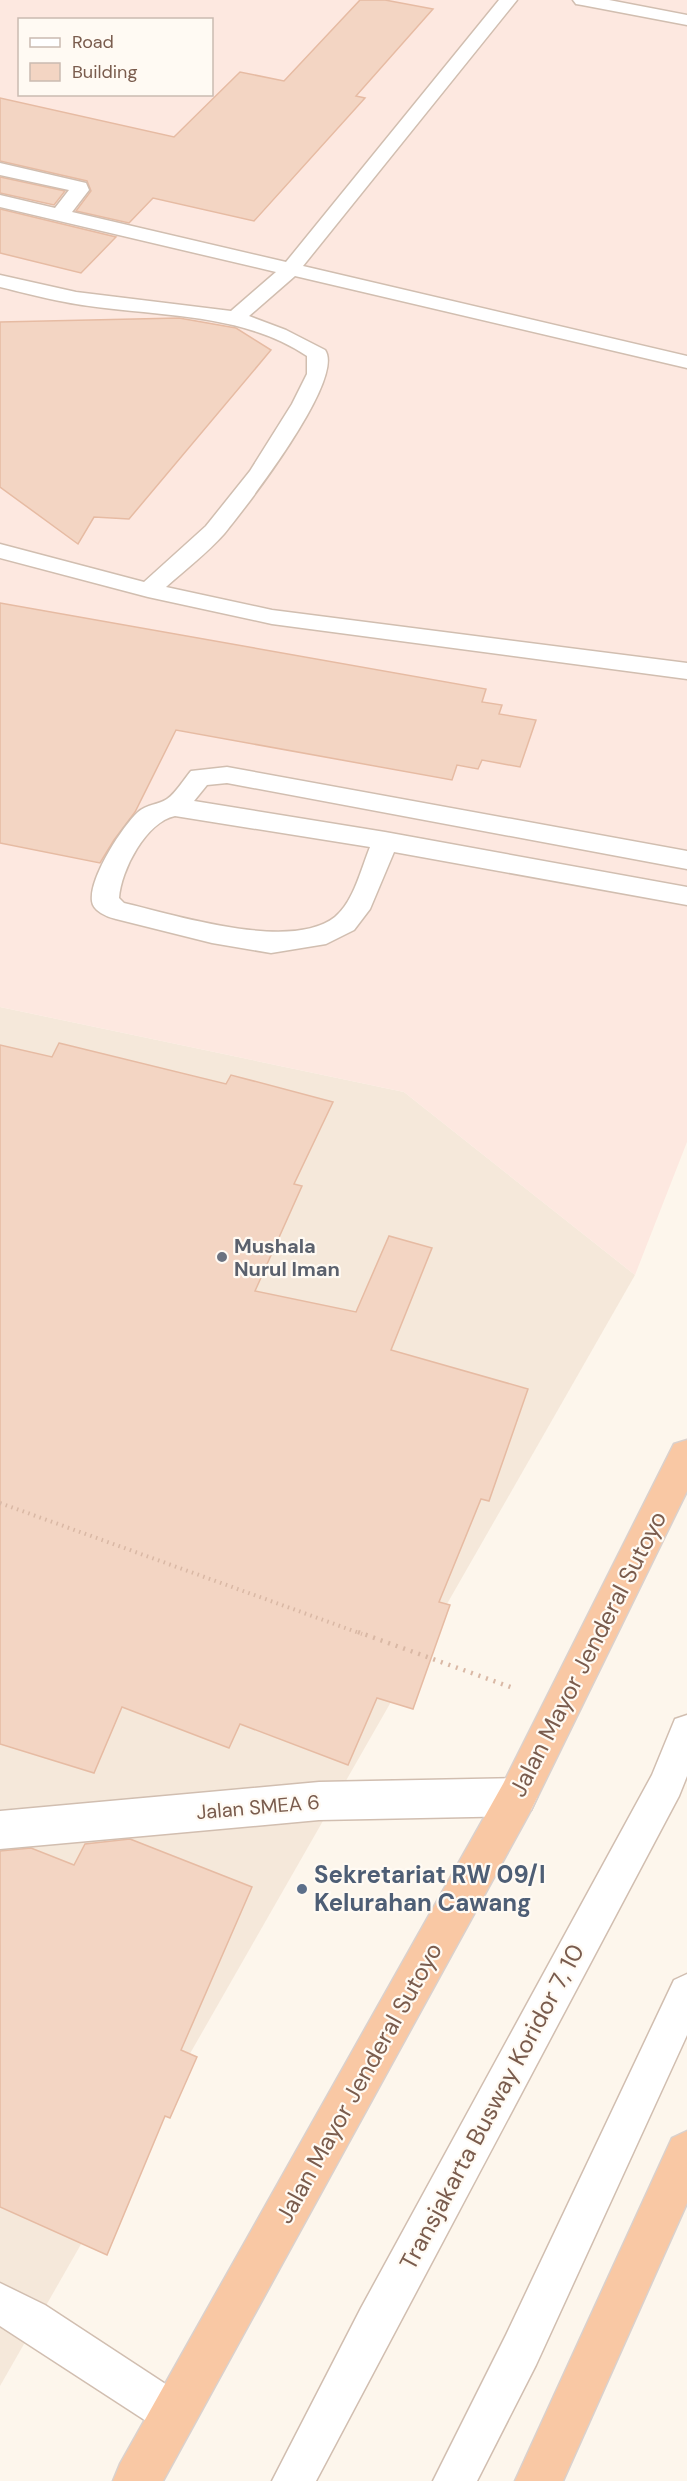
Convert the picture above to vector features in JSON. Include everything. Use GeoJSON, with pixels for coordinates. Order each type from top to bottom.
{"type":"FeatureCollection","features":[{"type":"Feature","properties":{"kind":"highway","name":"Jalan Mayor Jenderal Sutoyo"},"geometry":{"type":"LineString","coordinates":[[137,2481],[176,2415],[517,1797],[687,1455]]}},
{"type":"Feature","properties":{"kind":"highway"},"geometry":{"type":"LineString","coordinates":[[539,2481],[687,2153]]}},
{"type":"Feature","properties":{"kind":"street","name":"Jalan SMEA 6"},"geometry":{"type":"LineString","coordinates":[[0,1830],[319,1801],[517,1797]]}},
{"type":"Feature","properties":{"kind":"lane"},"geometry":{"type":"LineString","coordinates":[[235,318],[290,270],[508,0]]}},
{"type":"Feature","properties":{"kind":"lane"},"geometry":{"type":"LineString","coordinates":[[582,0],[687,20]]}},
{"type":"Feature","properties":{"kind":"lane"},"geometry":{"type":"LineString","coordinates":[[0,170],[79,187],[79,190],[58,215]]}},
{"type":"Feature","properties":{"kind":"lane"},"geometry":{"type":"LineString","coordinates":[[0,201],[687,362]]}},
{"type":"Feature","properties":{"kind":"lane"},"geometry":{"type":"LineString","coordinates":[[0,281],[76,298],[235,318],[306,346],[318,354],[317,374],[303,404],[259,474],[214,531],[148,590]]}},
{"type":"Feature","properties":{"kind":"lane"},"geometry":{"type":"LineString","coordinates":[[0,552],[148,590],[272,617],[687,671]]}},
{"type":"Feature","properties":{"kind":"lane"},"geometry":{"type":"LineString","coordinates":[[175,807],[200,777],[227,775],[687,860]]}},
{"type":"Feature","properties":{"kind":"lane"},"geometry":{"type":"LineString","coordinates":[[385,841],[361,902],[345,924],[326,934],[272,943],[212,933],[116,910],[105,902],[104,893],[110,875],[142,822],[154,812],[175,807],[385,841],[687,896]]}},
{"type":"Feature","properties":{"kind":"lane","name":"Transjakarta Busway Koridor 7, 10"},"geometry":{"type":"LineString","coordinates":[[293,2481],[666,1784],[687,1731]]}},
{"type":"Feature","properties":{"kind":"lane"},"geometry":{"type":"LineString","coordinates":[[454,2481],[521,2350],[687,1993]]}},
{"type":"Feature","properties":{"kind":"lane"},"geometry":{"type":"LineString","coordinates":[[0,2304],[30,2320],[176,2415]]}},
{"type":"Feature","properties":{"kind":"path"},"geometry":{"type":"LineString","coordinates":[[0,1503],[562,1705]]}},
{"type":"Feature","properties":{"kind":"shaded area"},"geometry":{"type":"Polygon","coordinates":[[[0,0],[687,0],[687,1142],[635,1275],[404,1092],[0,1007],[0,0]]]}},
{"type":"Feature","properties":{"kind":"shaded area"},"geometry":{"type":"Polygon","coordinates":[[[0,1007],[404,1092],[635,1275],[0,2386],[0,1007]]]}},
{"type":"Feature","properties":{"kind":"building"},"geometry":{"type":"Polygon","coordinates":[[[360,0],[385,0],[433,9],[356,96],[365,98],[254,221],[153,198],[129,223],[76,211],[91,191],[87,181],[0,161],[0,98],[174,137],[240,72],[284,81],[360,0]]]}},
{"type":"Feature","properties":{"kind":"building"},"geometry":{"type":"Polygon","coordinates":[[[0,177],[65,191],[54,205],[0,193],[0,177]]]}},
{"type":"Feature","properties":{"kind":"building"},"geometry":{"type":"Polygon","coordinates":[[[0,209],[116,237],[81,273],[0,253],[0,209]]]}},
{"type":"Feature","properties":{"kind":"building"},"geometry":{"type":"Polygon","coordinates":[[[179,318],[236,328],[271,350],[129,519],[94,517],[78,544],[0,487],[0,322],[179,318]]]}},
{"type":"Feature","properties":{"kind":"building"},"geometry":{"type":"Polygon","coordinates":[[[0,603],[486,689],[482,702],[502,705],[499,714],[536,720],[520,767],[482,760],[478,769],[457,765],[452,780],[176,730],[135,812],[100,863],[0,843],[0,603]]]}},
{"type":"Feature","properties":{"kind":"building"},"geometry":{"type":"Polygon","coordinates":[[[59,1043],[226,1084],[231,1075],[333,1102],[294,1184],[302,1186],[255,1291],[356,1312],[389,1236],[432,1248],[391,1350],[528,1389],[489,1501],[481,1499],[439,1602],[450,1605],[413,1709],[377,1698],[348,1765],[240,1724],[229,1748],[122,1707],[94,1773],[0,1744],[0,1045],[52,1057],[59,1043]]]}},
{"type":"Feature","properties":{"kind":"building"},"geometry":{"type":"Polygon","coordinates":[[[130,1839],[252,1887],[181,2050],[197,2057],[170,2118],[165,2116],[107,2255],[0,2207],[0,1851],[31,1848],[74,1865],[85,1844],[130,1839]]]}},
{"type":"Feature","properties":{"kind":"place","name":"Mushala Nurul Iman"},"geometry":{"type":"Point","coordinates":[222,1257]}},
{"type":"Feature","properties":{"kind":"place","name":"Sekretariat RW 09/I Kelurahan Cawang"},"geometry":{"type":"Point","coordinates":[302,1889]}}]}
